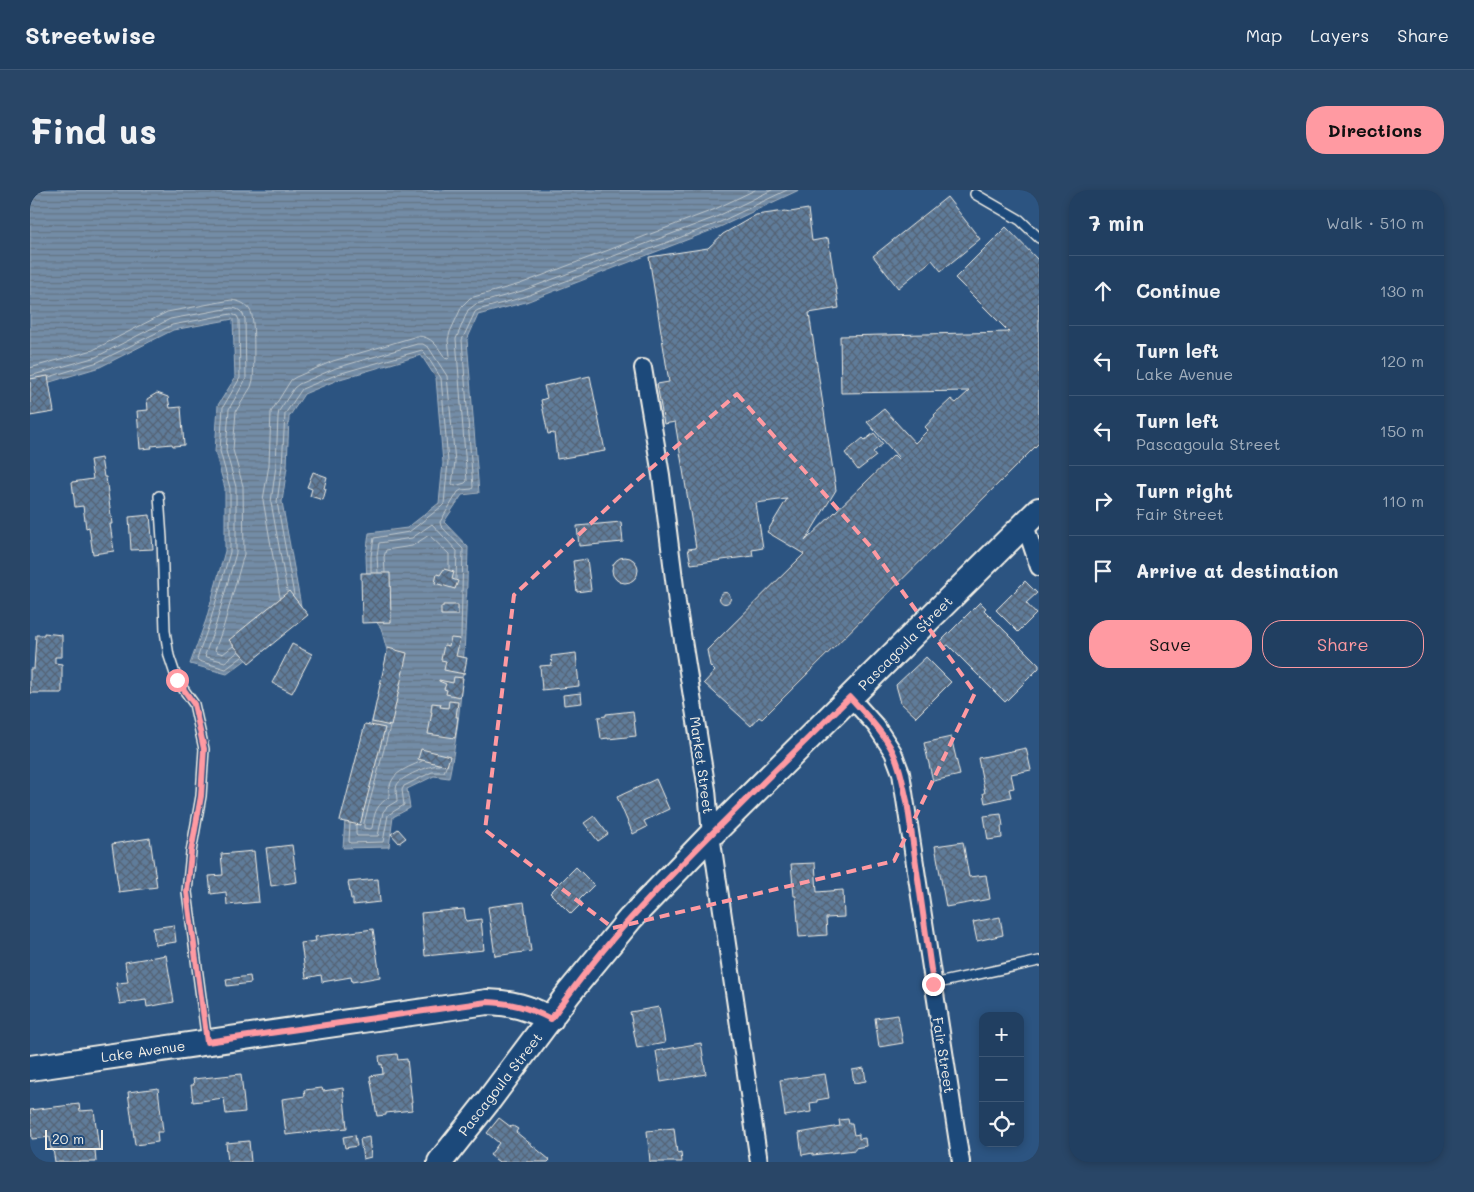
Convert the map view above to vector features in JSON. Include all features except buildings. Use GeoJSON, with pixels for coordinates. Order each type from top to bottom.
{"type":"FeatureCollection","features":[{"type":"Feature","properties":{"kind":"street","name":"Market Street"},"geometry":{"type":"LineString","coordinates":[[643,368],[661,475],[677,603],[707,790],[711,835],[759,1162]]}},
{"type":"Feature","properties":{"kind":"street","name":"Pascagoula Street"},"geometry":{"type":"LineString","coordinates":[[440,1162],[569,994],[630,919],[711,835],[1032,518]]}},
{"type":"Feature","properties":{"kind":"street"},"geometry":{"type":"LineString","coordinates":[[1032,518],[1039,567]]}},
{"type":"Feature","properties":{"kind":"street","name":"Fair Street"},"geometry":{"type":"LineString","coordinates":[[850,697],[876,726],[893,752],[901,773],[907,801],[961,1162]]}},
{"type":"Feature","properties":{"kind":"street","name":"Lake Avenue"},"geometry":{"type":"LineString","coordinates":[[30,1068],[487,1002],[510,1003],[532,1009],[551,1019]]}},
{"type":"Feature","properties":{"kind":"lane"},"geometry":{"type":"LineString","coordinates":[[975,194],[1020,220],[1039,238]]}},
{"type":"Feature","properties":{"kind":"lane"},"geometry":{"type":"LineString","coordinates":[[159,496],[164,631],[167,648],[177,680],[194,704],[204,749],[201,796],[191,852],[187,892],[207,1042]]}},
{"type":"Feature","properties":{"kind":"lane"},"geometry":{"type":"LineString","coordinates":[[933,984],[1039,961]]}},
{"type":"Feature","properties":{"kind":"highlighted area"},"geometry":{"type":"Polygon","coordinates":[[[737,394],[870,546],[975,693],[894,861],[613,928],[485,830],[514,595],[634,483],[737,394]]]}},
{"type":"Feature","properties":{"kind":"water"},"geometry":{"type":"Polygon","coordinates":[[[30,190],[799,190],[720,227],[526,302],[478,315],[467,340],[479,493],[462,495],[444,522],[468,547],[461,692],[449,778],[434,776],[407,789],[410,808],[393,817],[389,847],[343,848],[345,820],[389,658],[381,628],[368,611],[366,556],[369,533],[407,528],[439,503],[443,463],[436,378],[421,355],[340,379],[304,394],[289,417],[287,467],[282,502],[303,617],[227,674],[190,664],[206,620],[225,551],[225,488],[215,452],[218,405],[235,378],[233,319],[173,330],[100,367],[30,388],[30,190]]]}},
{"type":"Feature","properties":{"kind":"route"},"geometry":{"type":"LineString","coordinates":[[177,680],[194,704],[204,749],[201,796],[191,852],[187,892],[207,1042],[487,1002],[510,1003],[532,1009],[551,1019],[630,919],[711,835],[850,697],[876,726],[893,752],[901,773],[907,801],[933,984]]}}]}
